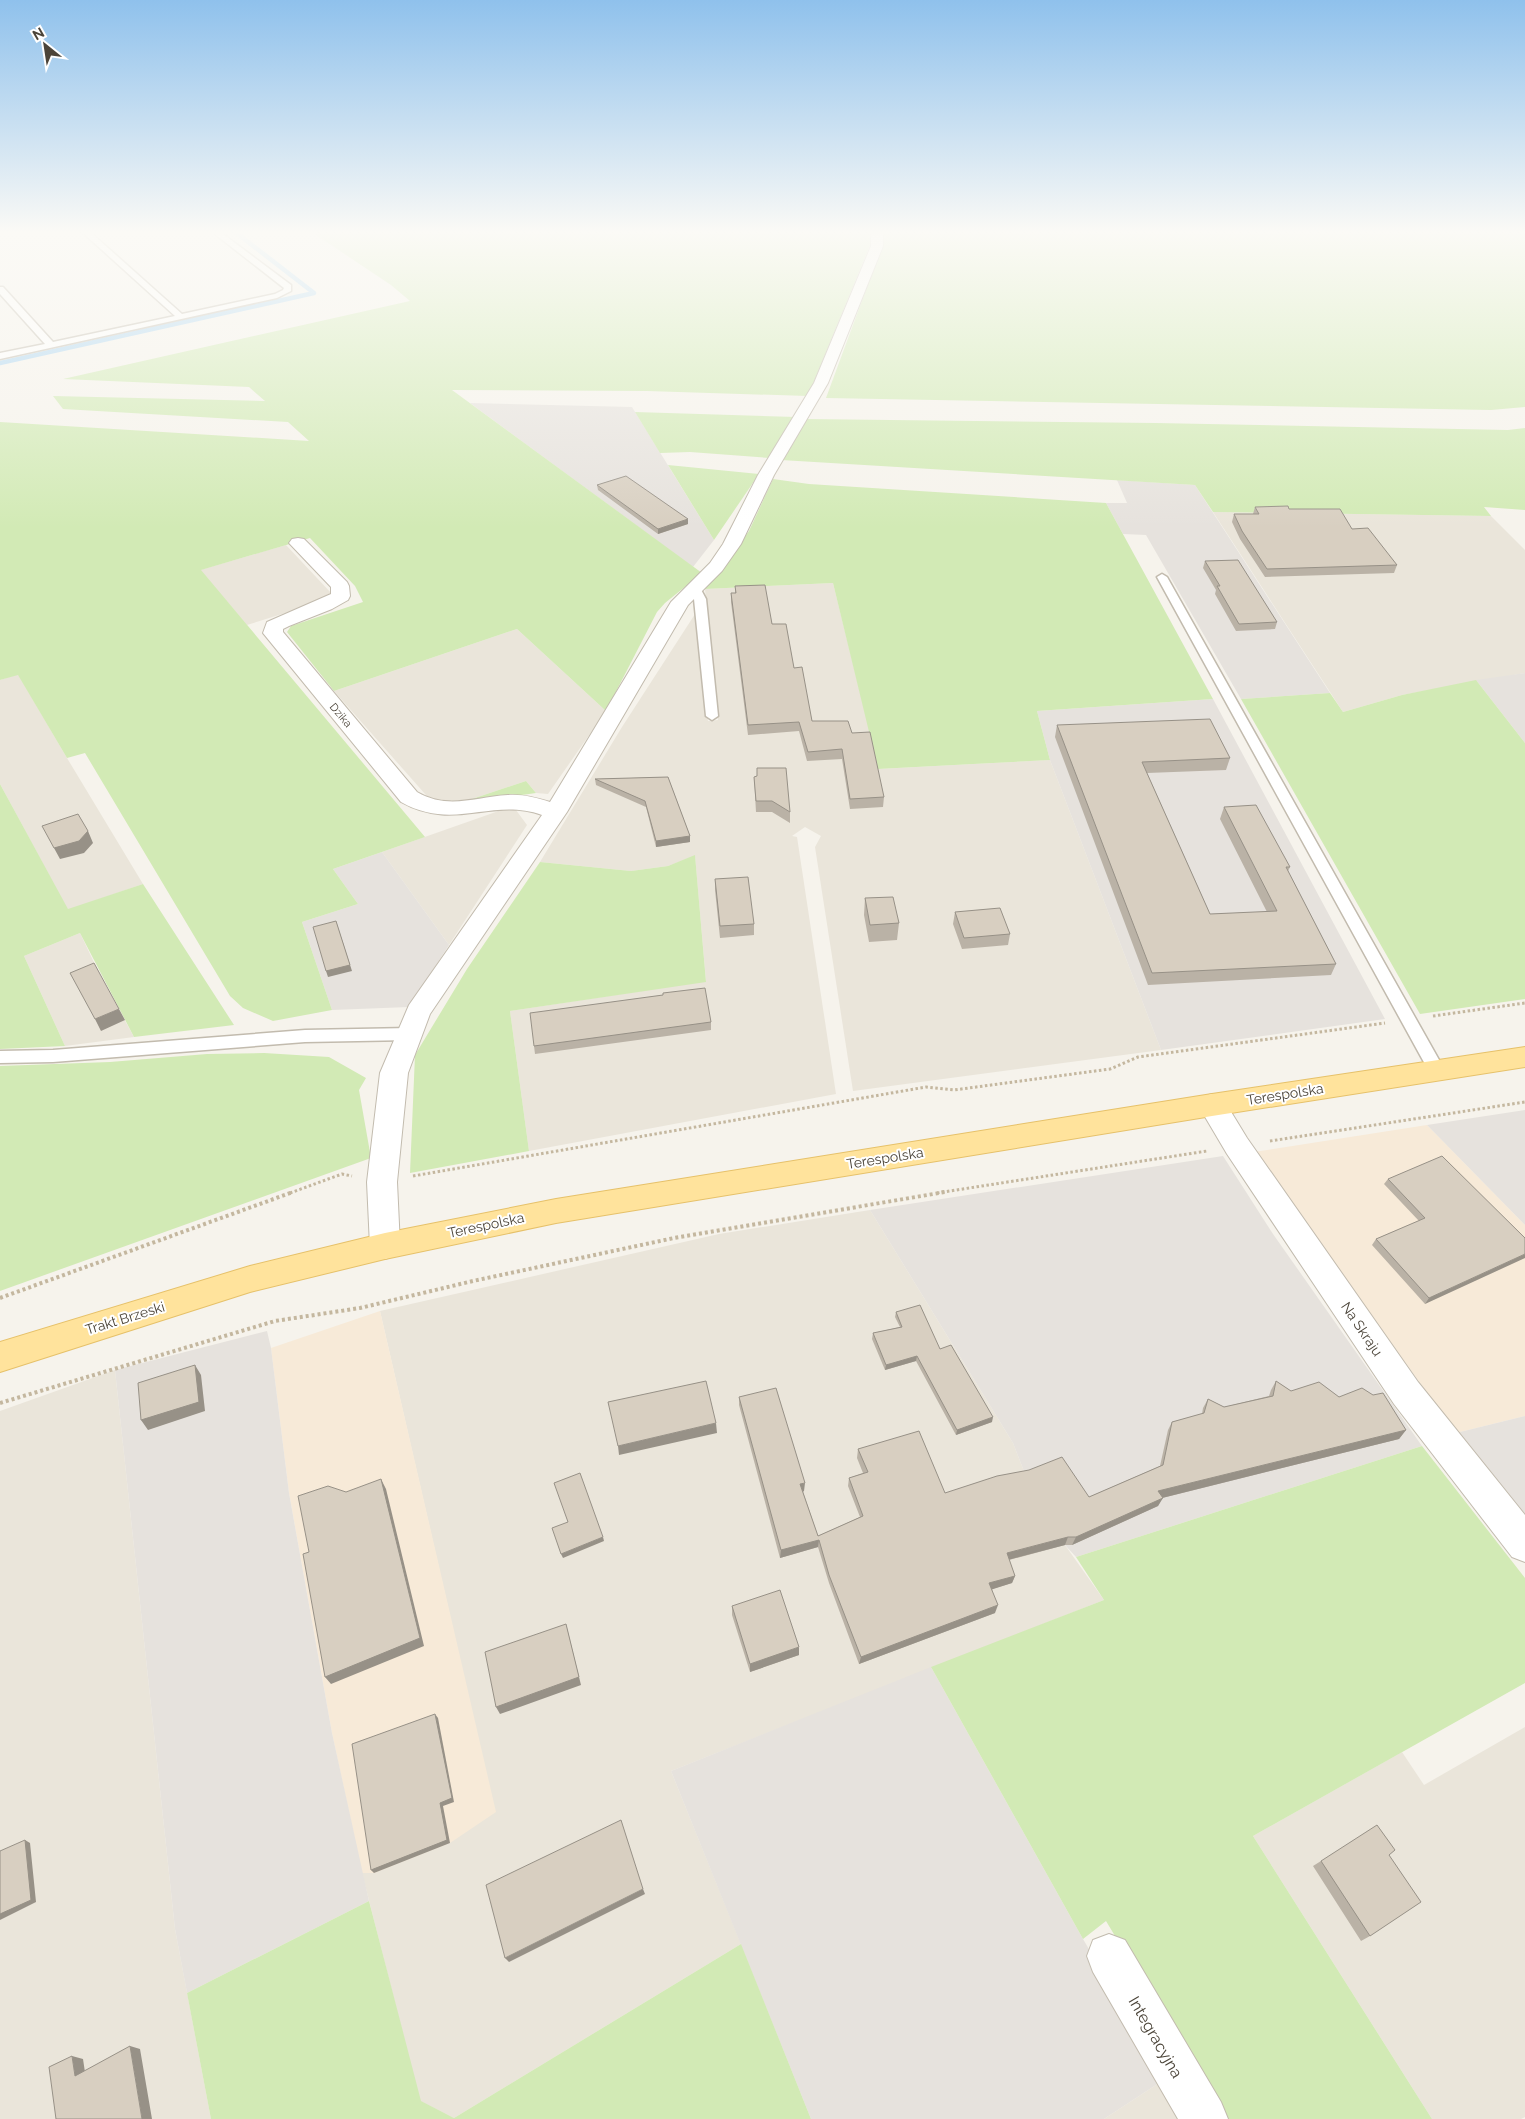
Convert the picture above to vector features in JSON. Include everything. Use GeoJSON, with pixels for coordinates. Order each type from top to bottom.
{"type":"FeatureCollection","features":[{"type":"Feature","properties":{"kind":"main road","name":"Terespolska"},"geometry":{"type":"LineString","coordinates":[[250,1279],[385,1246],[556,1211],[1212,1105],[1525,1057]]}},
{"type":"Feature","properties":{"kind":"main road","name":"Trakt Brzeski"},"geometry":{"type":"LineString","coordinates":[[0,1357],[250,1279]]}},
{"type":"Feature","properties":{"kind":"street"},"geometry":{"type":"LineString","coordinates":[[385,1246],[382,1182],[394,1073],[418,1012],[556,812],[680,602],[716,566],[732,544],[766,475],[822,383],[843,330]]}},
{"type":"Feature","properties":{"kind":"street","name":"Dzika"},"geometry":{"type":"LineString","coordinates":[[298,543],[340,586],[341,596],[322,607],[286,618],[274,626],[273,633],[409,797],[418,804],[433,809],[448,810],[510,802],[535,804],[556,812]]}},
{"type":"Feature","properties":{"kind":"street","name":"Na Skraju"},"geometry":{"type":"LineString","coordinates":[[1212,1105],[1237,1146],[1406,1393],[1525,1544]]}},
{"type":"Feature","properties":{"kind":"street","name":"Integracyjna"},"geometry":{"type":"LineString","coordinates":[[1109,1956],[1204,2119]]}},
{"type":"Feature","properties":{"kind":"lane"},"geometry":{"type":"LineString","coordinates":[[37,330],[51,346]]}},
{"type":"Feature","properties":{"kind":"lane"},"geometry":{"type":"LineString","coordinates":[[0,356],[123,330]]}},
{"type":"Feature","properties":{"kind":"lane"},"geometry":{"type":"LineString","coordinates":[[1162,578],[1437,1070]]}},
{"type":"Feature","properties":{"kind":"lane"},"geometry":{"type":"LineString","coordinates":[[694,586],[700,599],[712,716]]}},
{"type":"Feature","properties":{"kind":"lane"},"geometry":{"type":"LineString","coordinates":[[0,1057],[63,1055],[305,1036],[410,1034]]}},
{"type":"Feature","properties":{"kind":"path"},"geometry":{"type":"LineString","coordinates":[[0,1298],[342,1174],[382,1182],[926,1087],[954,1090],[1091,1071],[1110,1068],[1138,1057],[1525,1003]]}},
{"type":"Feature","properties":{"kind":"path"},"geometry":{"type":"LineString","coordinates":[[0,1403],[275,1321],[360,1308],[473,1281],[700,1233],[898,1198],[1525,1102]]}},
{"type":"Feature","properties":{"kind":"shaded area"},"geometry":{"type":"Polygon","coordinates":[[[470,403],[632,407],[714,540],[693,567],[470,403]]]}},
{"type":"Feature","properties":{"kind":"shaded area"},"geometry":{"type":"Polygon","coordinates":[[[1117,480],[1195,485],[1330,693],[1241,699],[1146,535],[1123,534],[1106,503],[1127,503],[1117,480]]]}},
{"type":"Feature","properties":{"kind":"shaded area"},"geometry":{"type":"Polygon","coordinates":[[[1213,512],[1491,516],[1525,550],[1525,673],[1402,695],[1343,712],[1213,512]]]}},
{"type":"Feature","properties":{"kind":"shaded area"},"geometry":{"type":"Polygon","coordinates":[[[286,545],[332,594],[327,600],[247,625],[200,570],[286,545]]]}},
{"type":"Feature","properties":{"kind":"shaded area"},"geometry":{"type":"Polygon","coordinates":[[[833,583],[879,769],[1050,760],[1161,1050],[853,1091],[815,847],[821,836],[805,827],[792,836],[797,837],[836,1094],[529,1151],[510,1011],[706,981],[695,856],[668,866],[631,871],[540,862],[622,727],[697,611],[708,721],[718,720],[705,589],[833,583]]]}},
{"type":"Feature","properties":{"kind":"shaded area"},"geometry":{"type":"Polygon","coordinates":[[[517,629],[606,711],[548,794],[536,793],[526,781],[454,805],[433,803],[334,691],[517,629]]]}},
{"type":"Feature","properties":{"kind":"shaded area"},"geometry":{"type":"Polygon","coordinates":[[[1525,673],[1525,743],[1476,680],[1525,673]]]}},
{"type":"Feature","properties":{"kind":"shaded area"},"geometry":{"type":"Polygon","coordinates":[[[18,674],[143,884],[68,910],[0,784],[0,680],[18,674]]]}},
{"type":"Feature","properties":{"kind":"shaded area"},"geometry":{"type":"Polygon","coordinates":[[[1213,699],[1385,1019],[1161,1050],[1050,760],[1037,711],[1213,699]]]}},
{"type":"Feature","properties":{"kind":"shaded area"},"geometry":{"type":"Polygon","coordinates":[[[513,806],[527,825],[449,945],[382,852],[513,806]]]}},
{"type":"Feature","properties":{"kind":"shaded area"},"geometry":{"type":"Polygon","coordinates":[[[382,852],[449,945],[409,1007],[332,1010],[302,922],[358,904],[333,869],[382,852]]]}},
{"type":"Feature","properties":{"kind":"shaded area"},"geometry":{"type":"Polygon","coordinates":[[[80,933],[100,975],[134,1037],[65,1046],[24,956],[80,933]]]}},
{"type":"Feature","properties":{"kind":"shaded area"},"geometry":{"type":"Polygon","coordinates":[[[1525,1110],[1525,1225],[1427,1125],[1525,1110]]]}},
{"type":"Feature","properties":{"kind":"shaded area"},"geometry":{"type":"Polygon","coordinates":[[[1427,1125],[1525,1225],[1525,1416],[1456,1433],[1254,1152],[1427,1125]]]}},
{"type":"Feature","properties":{"kind":"shaded area"},"geometry":{"type":"Polygon","coordinates":[[[1223,1156],[1273,1234],[1422,1446],[1076,1557],[1065,1545],[1027,1479],[1013,1443],[870,1210],[1223,1156]]]}},
{"type":"Feature","properties":{"kind":"shaded area"},"geometry":{"type":"Polygon","coordinates":[[[870,1210],[1013,1443],[1027,1479],[1065,1545],[1104,1600],[671,1771],[741,1944],[454,2118],[420,2101],[362,1873],[374,1873],[495,1812],[380,1311],[719,1234],[870,1210]]]}},
{"type":"Feature","properties":{"kind":"shaded area"},"geometry":{"type":"Polygon","coordinates":[[[380,1311],[496,1812],[450,1843],[374,1873],[362,1873],[332,1733],[289,1493],[271,1348],[380,1311]]]}},
{"type":"Feature","properties":{"kind":"shaded area"},"geometry":{"type":"Polygon","coordinates":[[[267,1331],[271,1348],[289,1493],[332,1733],[369,1901],[187,1993],[175,1929],[115,1370],[267,1331]]]}},
{"type":"Feature","properties":{"kind":"shaded area"},"geometry":{"type":"Polygon","coordinates":[[[115,1370],[175,1929],[211,2119],[0,2119],[0,1411],[115,1370]]]}},
{"type":"Feature","properties":{"kind":"shaded area"},"geometry":{"type":"Polygon","coordinates":[[[1525,1416],[1525,1515],[1456,1433],[1525,1416]]]}},
{"type":"Feature","properties":{"kind":"shaded area"},"geometry":{"type":"Polygon","coordinates":[[[931,1667],[1083,1939],[1165,2079],[1104,2119],[811,2119],[671,1771],[931,1667]]]}},
{"type":"Feature","properties":{"kind":"shaded area"},"geometry":{"type":"Polygon","coordinates":[[[1525,1727],[1525,2117],[1521,2119],[1432,2119],[1253,1836],[1402,1752],[1424,1785],[1525,1727]]]}},
{"type":"Feature","properties":{"kind":"shaded area"},"geometry":{"type":"Polygon","coordinates":[[[1165,2079],[1187,2119],[1104,2119],[1165,2079]]]}},
{"type":"Feature","properties":{"kind":"green space"},"geometry":{"type":"Polygon","coordinates":[[[281,330],[835,330],[808,396],[647,391],[452,390],[702,573],[665,603],[657,612],[606,711],[517,629],[334,691],[287,632],[291,626],[363,602],[355,586],[310,538],[201,570],[425,837],[333,869],[358,904],[302,922],[332,1010],[273,1021],[243,1008],[230,996],[85,753],[67,758],[18,675],[0,680],[0,422],[309,441],[288,422],[63,409],[53,396],[265,401],[249,387],[63,379],[281,330]]]}},
{"type":"Feature","properties":{"kind":"green space"},"geometry":{"type":"Polygon","coordinates":[[[851,330],[1525,330],[1525,407],[1491,410],[826,398],[851,330]]]}},
{"type":"Feature","properties":{"kind":"green space"},"geometry":{"type":"Polygon","coordinates":[[[635,412],[796,417],[770,458],[690,452],[660,453],[635,412]]]}},
{"type":"Feature","properties":{"kind":"green space"},"geometry":{"type":"Polygon","coordinates":[[[806,419],[1508,430],[1525,428],[1525,510],[1484,507],[1491,516],[1213,512],[1195,485],[781,460],[806,419]]]}},
{"type":"Feature","properties":{"kind":"green space"},"geometry":{"type":"Polygon","coordinates":[[[668,465],[759,474],[714,540],[668,465]]]}},
{"type":"Feature","properties":{"kind":"green space"},"geometry":{"type":"Polygon","coordinates":[[[773,479],[809,484],[1106,503],[1213,699],[1037,711],[1050,760],[878,769],[833,583],[705,589],[749,531],[773,479]]]}},
{"type":"Feature","properties":{"kind":"green space"},"geometry":{"type":"Polygon","coordinates":[[[1476,680],[1525,743],[1525,999],[1420,1014],[1241,699],[1330,693],[1343,712],[1402,695],[1476,680]]]}},
{"type":"Feature","properties":{"kind":"green space"},"geometry":{"type":"Polygon","coordinates":[[[526,781],[536,793],[454,805],[526,781]]]}},
{"type":"Feature","properties":{"kind":"green space"},"geometry":{"type":"Polygon","coordinates":[[[0,784],[68,909],[143,884],[234,1025],[134,1037],[80,933],[24,956],[65,1046],[0,1049],[0,784]]]}},
{"type":"Feature","properties":{"kind":"green space"},"geometry":{"type":"Polygon","coordinates":[[[695,855],[706,982],[510,1011],[529,1151],[410,1173],[415,1055],[467,969],[540,862],[631,871],[668,866],[695,855]]]}},
{"type":"Feature","properties":{"kind":"green space"},"geometry":{"type":"Polygon","coordinates":[[[264,1053],[329,1057],[366,1078],[359,1090],[371,1158],[0,1291],[0,1066],[110,1062],[207,1054],[264,1053]]]}},
{"type":"Feature","properties":{"kind":"green space"},"geometry":{"type":"Polygon","coordinates":[[[1422,1446],[1525,1578],[1525,1683],[1253,1836],[1432,2119],[1225,2119],[1106,1921],[1083,1939],[931,1667],[1104,1600],[1076,1557],[1422,1446]]]}},
{"type":"Feature","properties":{"kind":"green space"},"geometry":{"type":"Polygon","coordinates":[[[369,1901],[421,2101],[454,2118],[741,1944],[811,2119],[211,2119],[187,1993],[369,1901]]]}},
{"type":"Feature","properties":{"kind":"building"},"geometry":{"type":"Polygon","coordinates":[[[626,476],[688,519],[658,529],[597,485],[626,476]]]}},
{"type":"Feature","properties":{"kind":"building"},"geometry":{"type":"Polygon","coordinates":[[[1288,506],[1289,509],[1340,509],[1352,529],[1368,528],[1397,565],[1267,569],[1242,531],[1234,514],[1259,514],[1255,507],[1288,506]]]}},
{"type":"Feature","properties":{"kind":"building"},"geometry":{"type":"Polygon","coordinates":[[[1238,560],[1277,622],[1239,624],[1205,561],[1238,560]]]}},
{"type":"Feature","properties":{"kind":"building"},"geometry":{"type":"Polygon","coordinates":[[[765,585],[772,624],[786,624],[794,668],[802,667],[812,721],[848,721],[852,733],[870,732],[884,797],[850,799],[842,749],[808,752],[799,722],[748,725],[731,593],[736,593],[735,586],[765,585]]]}},
{"type":"Feature","properties":{"kind":"building"},"geometry":{"type":"Polygon","coordinates":[[[1210,719],[1230,758],[1142,762],[1210,914],[1277,911],[1224,807],[1256,805],[1290,867],[1286,867],[1336,964],[1152,973],[1057,725],[1210,719]]]}},
{"type":"Feature","properties":{"kind":"building"},"geometry":{"type":"Polygon","coordinates":[[[757,768],[786,768],[790,812],[772,801],[756,801],[754,777],[757,776],[757,768]]]}},
{"type":"Feature","properties":{"kind":"building"},"geometry":{"type":"Polygon","coordinates":[[[668,777],[690,836],[656,841],[645,801],[595,779],[668,777]]]}},
{"type":"Feature","properties":{"kind":"building"},"geometry":{"type":"Polygon","coordinates":[[[78,814],[88,831],[79,841],[54,848],[42,826],[78,814]]]}},
{"type":"Feature","properties":{"kind":"building"},"geometry":{"type":"Polygon","coordinates":[[[748,877],[754,924],[720,926],[715,879],[748,877]]]}},
{"type":"Feature","properties":{"kind":"building"},"geometry":{"type":"Polygon","coordinates":[[[893,897],[899,923],[870,925],[865,898],[893,897]]]}},
{"type":"Feature","properties":{"kind":"building"},"geometry":{"type":"Polygon","coordinates":[[[1000,908],[1010,934],[964,938],[955,912],[1000,908]]]}},
{"type":"Feature","properties":{"kind":"building"},"geometry":{"type":"Polygon","coordinates":[[[336,921],[350,965],[326,971],[313,927],[336,921]]]}},
{"type":"Feature","properties":{"kind":"building"},"geometry":{"type":"Polygon","coordinates":[[[94,963],[119,1009],[95,1019],[70,973],[94,963]]]}},
{"type":"Feature","properties":{"kind":"building"},"geometry":{"type":"Polygon","coordinates":[[[705,988],[711,1022],[534,1046],[530,1013],[705,988]]]}},
{"type":"Feature","properties":{"kind":"building"},"geometry":{"type":"Polygon","coordinates":[[[1442,1156],[1525,1238],[1525,1254],[1429,1298],[1376,1239],[1425,1218],[1388,1179],[1442,1156]]]}},
{"type":"Feature","properties":{"kind":"building"},"geometry":{"type":"Polygon","coordinates":[[[920,1305],[940,1349],[951,1345],[993,1417],[957,1430],[917,1356],[886,1365],[873,1333],[902,1327],[896,1312],[920,1305]]]}},
{"type":"Feature","properties":{"kind":"building"},"geometry":{"type":"Polygon","coordinates":[[[195,1365],[199,1402],[141,1420],[138,1383],[195,1365]]]}},
{"type":"Feature","properties":{"kind":"building"},"geometry":{"type":"Polygon","coordinates":[[[706,1381],[716,1423],[618,1446],[608,1402],[706,1381]]]}},
{"type":"Feature","properties":{"kind":"building"},"geometry":{"type":"Polygon","coordinates":[[[1276,1381],[1291,1391],[1319,1382],[1339,1397],[1362,1388],[1373,1395],[1383,1393],[1406,1430],[1158,1491],[1163,1498],[1076,1537],[1068,1537],[1007,1553],[1015,1576],[989,1583],[998,1605],[861,1657],[829,1575],[819,1540],[781,1550],[739,1397],[776,1388],[805,1483],[800,1484],[818,1536],[863,1516],[849,1478],[868,1472],[858,1449],[919,1431],[945,1493],[997,1476],[1029,1470],[1062,1457],[1089,1497],[1163,1465],[1172,1422],[1204,1413],[1208,1399],[1224,1407],[1273,1396],[1276,1381]]]}},
{"type":"Feature","properties":{"kind":"building"},"geometry":{"type":"Polygon","coordinates":[[[580,1473],[603,1537],[561,1554],[552,1528],[568,1522],[554,1483],[580,1473]]]}},
{"type":"Feature","properties":{"kind":"building"},"geometry":{"type":"Polygon","coordinates":[[[381,1479],[420,1638],[325,1677],[303,1554],[309,1552],[298,1496],[328,1486],[346,1492],[381,1479]]]}},
{"type":"Feature","properties":{"kind":"building"},"geometry":{"type":"Polygon","coordinates":[[[780,1590],[799,1647],[750,1664],[732,1606],[780,1590]]]}},
{"type":"Feature","properties":{"kind":"building"},"geometry":{"type":"Polygon","coordinates":[[[566,1624],[579,1677],[496,1707],[485,1652],[566,1624]]]}},
{"type":"Feature","properties":{"kind":"building"},"geometry":{"type":"Polygon","coordinates":[[[435,1714],[452,1798],[440,1803],[447,1840],[371,1870],[352,1744],[435,1714]]]}},
{"type":"Feature","properties":{"kind":"building"},"geometry":{"type":"Polygon","coordinates":[[[621,1820],[643,1889],[505,1958],[486,1885],[621,1820]]]}},
{"type":"Feature","properties":{"kind":"building"},"geometry":{"type":"Polygon","coordinates":[[[1377,1825],[1395,1850],[1389,1855],[1421,1902],[1370,1936],[1321,1861],[1377,1825]]]}},
{"type":"Feature","properties":{"kind":"building"},"geometry":{"type":"Polygon","coordinates":[[[25,1840],[31,1900],[0,1914],[0,1851],[25,1840]]]}},
{"type":"Feature","properties":{"kind":"building"},"geometry":{"type":"Polygon","coordinates":[[[130,2046],[142,2119],[56,2119],[49,2067],[72,2056],[75,2076],[130,2046]]]}},
{"type":"Feature","properties":{"kind":"waterway"},"geometry":{"type":"LineString","coordinates":[[0,363],[149,330]]}}]}
